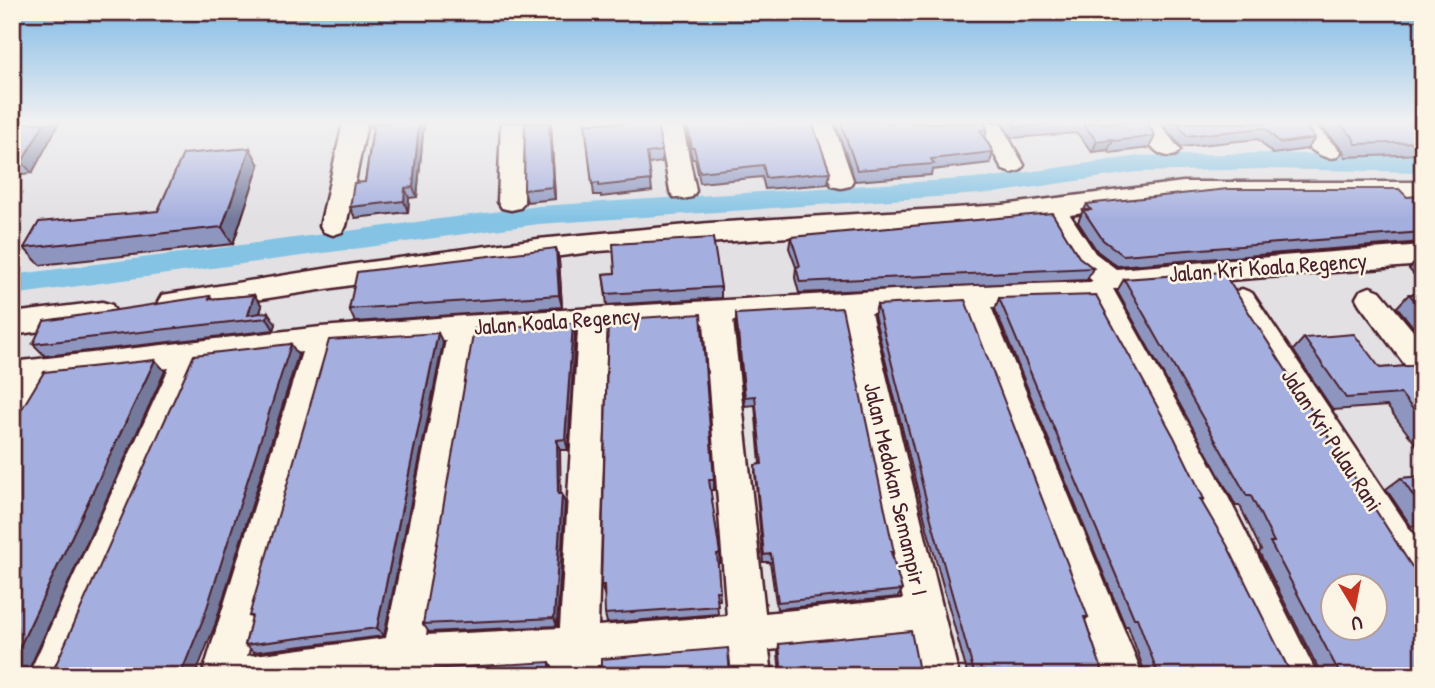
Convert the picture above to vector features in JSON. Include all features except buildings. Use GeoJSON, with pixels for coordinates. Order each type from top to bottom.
{"type":"FeatureCollection","features":[{"type":"Feature","properties":{"kind":"street"},"geometry":{"type":"LineString","coordinates":[[333,226],[348,155]]}},
{"type":"Feature","properties":{"kind":"street"},"geometry":{"type":"LineString","coordinates":[[511,202],[512,155]]}},
{"type":"Feature","properties":{"kind":"street"},"geometry":{"type":"LineString","coordinates":[[676,155],[683,191]]}},
{"type":"Feature","properties":{"kind":"street"},"geometry":{"type":"LineString","coordinates":[[832,155],[841,180]]}},
{"type":"Feature","properties":{"kind":"street"},"geometry":{"type":"LineString","coordinates":[[1006,155],[1012,165]]}},
{"type":"Feature","properties":{"kind":"street"},"geometry":{"type":"LineString","coordinates":[[12,324],[134,308],[399,266],[661,236],[867,224],[1054,209],[1144,193],[1183,190],[1412,190],[1423,213]]}},
{"type":"Feature","properties":{"kind":"street"},"geometry":{"type":"LineString","coordinates":[[1054,209],[1089,267],[1108,288],[1298,676]]}},
{"type":"Feature","properties":{"kind":"street","name":"Jalan Kri Koala Regency"},"geometry":{"type":"LineString","coordinates":[[1108,288],[1423,255]]}},
{"type":"Feature","properties":{"kind":"street","name":"Jalan Koala Regency"},"geometry":{"type":"LineString","coordinates":[[12,374],[321,338],[1108,288]]}},
{"type":"Feature","properties":{"kind":"street"},"geometry":{"type":"LineString","coordinates":[[973,297],[1123,676]]}},
{"type":"Feature","properties":{"kind":"street"},"geometry":{"type":"LineString","coordinates":[[1370,298],[1423,365]]}},
{"type":"Feature","properties":{"kind":"street","name":"Jalan Kri Pulau Rani"},"geometry":{"type":"LineString","coordinates":[[1242,300],[1423,581]]}},
{"type":"Feature","properties":{"kind":"street","name":"Jalan Medokan Semampir I"},"geometry":{"type":"LineString","coordinates":[[854,303],[939,676]]}},
{"type":"Feature","properties":{"kind":"street"},"geometry":{"type":"LineString","coordinates":[[718,313],[752,676]]}},
{"type":"Feature","properties":{"kind":"street"},"geometry":{"type":"LineString","coordinates":[[577,662],[593,320]]}},
{"type":"Feature","properties":{"kind":"street"},"geometry":{"type":"LineString","coordinates":[[400,666],[463,327]]}},
{"type":"Feature","properties":{"kind":"street"},"geometry":{"type":"LineString","coordinates":[[222,676],[321,338]]}},
{"type":"Feature","properties":{"kind":"street"},"geometry":{"type":"LineString","coordinates":[[48,676],[191,353]]}},
{"type":"Feature","properties":{"kind":"street"},"geometry":{"type":"LineString","coordinates":[[12,425],[45,369]]}},
{"type":"Feature","properties":{"kind":"street"},"geometry":{"type":"LineString","coordinates":[[245,676],[400,666],[577,662],[748,634],[925,616]]}},
{"type":"Feature","properties":{"kind":"waterway"},"geometry":{"type":"LineString","coordinates":[[12,285],[539,215],[994,185],[1137,164],[1263,161],[1423,164]]}}]}
